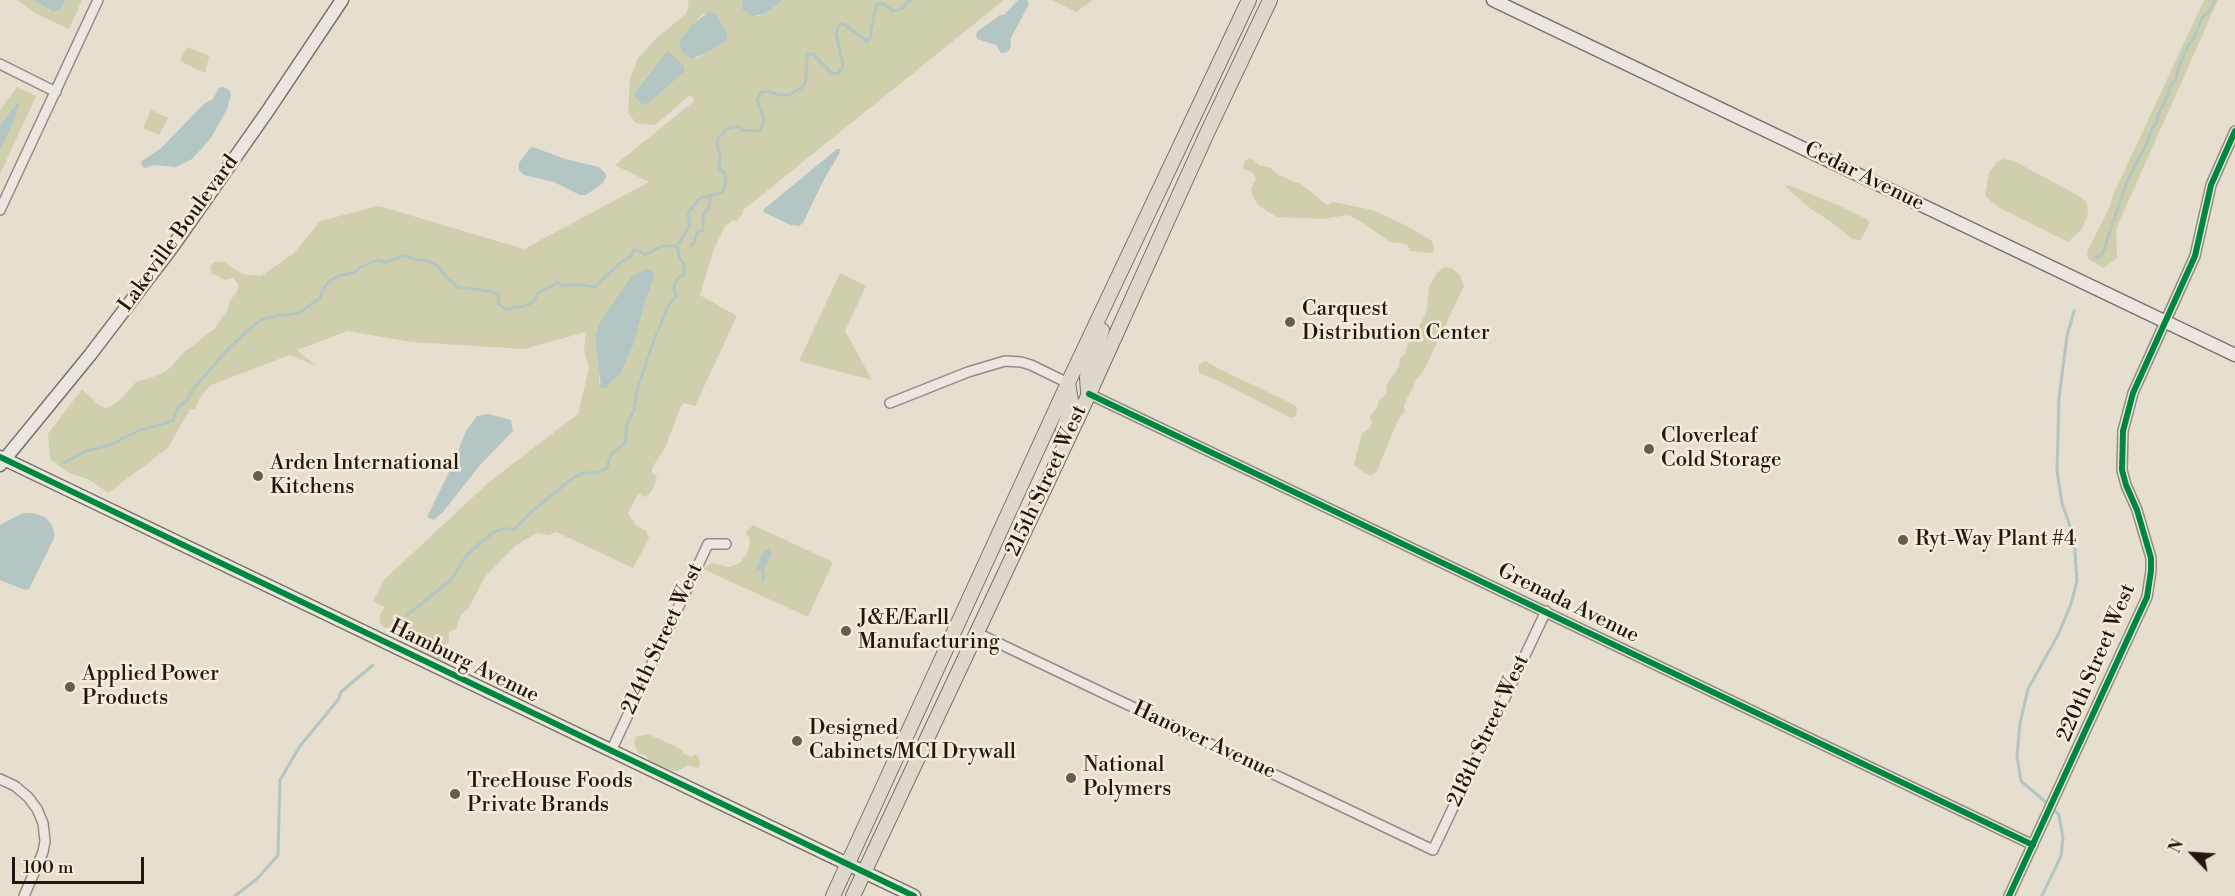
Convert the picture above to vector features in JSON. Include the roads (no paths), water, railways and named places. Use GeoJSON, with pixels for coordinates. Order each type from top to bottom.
{"type":"FeatureCollection","features":[{"type":"Feature","properties":{"kind":"main road","name":"215th Street West"},"geometry":{"type":"LineString","coordinates":[[832,896],[1121,268],[1249,0]]}},
{"type":"Feature","properties":{"kind":"main road","name":"215th Street West"},"geometry":{"type":"LineString","coordinates":[[853,896],[975,632],[1089,394],[1270,0]]}},
{"type":"Feature","properties":{"kind":"main road"},"geometry":{"type":"LineString","coordinates":[[1089,394],[1086,378],[1088,367],[1120,290],[1121,268]]}},
{"type":"Feature","properties":{"kind":"main road"},"geometry":{"type":"LineString","coordinates":[[1027,524],[1045,470],[1072,406],[1068,382]]}},
{"type":"Feature","properties":{"kind":"street"},"geometry":{"type":"LineString","coordinates":[[0,210],[98,0]]}},
{"type":"Feature","properties":{"kind":"street","name":"Lakeville Boulevard"},"geometry":{"type":"LineString","coordinates":[[2,461],[90,355],[178,239],[342,0]]}},
{"type":"Feature","properties":{"kind":"street","name":"Cedar Avenue"},"geometry":{"type":"LineString","coordinates":[[1493,0],[2235,355]]}},
{"type":"Feature","properties":{"kind":"street"},"geometry":{"type":"LineString","coordinates":[[0,64],[56,92]]}},
{"type":"Feature","properties":{"kind":"street","name":"220th Street West"},"geometry":{"type":"LineString","coordinates":[[2009,896],[2147,597],[2151,558],[2122,470],[2121,444],[2126,414],[2133,393],[2195,256],[2211,185],[2235,131]]}},
{"type":"Feature","properties":{"kind":"street"},"geometry":{"type":"LineString","coordinates":[[890,403],[968,372],[1005,362],[1032,365],[1068,382]]}},
{"type":"Feature","properties":{"kind":"street","name":"Grenada Avenue"},"geometry":{"type":"LineString","coordinates":[[1089,394],[2033,845]]}},
{"type":"Feature","properties":{"kind":"street","name":"Hamburg Avenue"},"geometry":{"type":"LineString","coordinates":[[2,461],[915,896]]}},
{"type":"Feature","properties":{"kind":"street","name":"214th Street West"},"geometry":{"type":"LineString","coordinates":[[611,751],[708,544],[726,544]]}},
{"type":"Feature","properties":{"kind":"street","name":"218th Street West"},"geometry":{"type":"LineString","coordinates":[[1433,850],[1546,611]]}},
{"type":"Feature","properties":{"kind":"street","name":"Hanover Avenue"},"geometry":{"type":"LineString","coordinates":[[975,632],[1433,850]]}},
{"type":"Feature","properties":{"kind":"street"},"geometry":{"type":"LineString","coordinates":[[0,779],[25,793],[36,807],[43,823],[45,841],[43,852],[24,896]]}},
{"type":"Feature","properties":{"kind":"waterway"},"geometry":{"type":"LineString","coordinates":[[691,246],[697,233],[703,230],[703,216],[709,207],[711,195],[723,192],[726,175],[719,168],[720,155],[717,143],[719,137],[728,128],[737,126],[742,130],[760,131],[764,119],[757,100],[761,92],[789,95],[804,86],[809,54],[813,54],[833,74],[839,73],[843,66],[836,33],[839,26],[845,25],[867,41],[871,37],[877,4],[884,4],[893,11],[904,8],[906,3],[912,0]]}},
{"type":"Feature","properties":{"kind":"waterway"},"geometry":{"type":"LineString","coordinates":[[2094,258],[2102,255],[2127,181],[2158,120],[2157,117],[2169,93],[2169,88],[2176,79],[2189,44],[2203,16],[2208,13],[2215,0]]}},
{"type":"Feature","properties":{"kind":"waterway"},"geometry":{"type":"LineString","coordinates":[[677,246],[690,225],[688,213],[699,199],[710,195]]}},
{"type":"Feature","properties":{"kind":"waterway"},"geometry":{"type":"LineString","coordinates":[[64,463],[86,451],[110,445],[138,431],[173,421],[178,407],[187,401],[194,388],[230,347],[260,320],[299,313],[320,298],[329,281],[338,276],[356,272],[359,268],[377,260],[386,262],[405,255],[416,260],[424,260],[438,266],[458,287],[494,292],[499,296],[498,304],[506,309],[525,306],[533,302],[538,293],[557,283],[563,286],[573,284],[595,287],[621,262],[630,257],[634,250],[645,255],[662,246],[677,246]]}},
{"type":"Feature","properties":{"kind":"waterway"},"geometry":{"type":"LineString","coordinates":[[406,616],[451,580],[467,555],[491,534],[501,529],[515,529],[530,513],[582,473],[597,473],[607,468],[611,454],[625,443],[627,424],[634,410],[637,391],[653,343],[668,306],[676,296],[674,286],[678,278],[684,274],[684,264],[680,259],[677,246]]}},
{"type":"Feature","properties":{"kind":"waterway"},"geometry":{"type":"LineString","coordinates":[[2048,804],[2021,781],[2017,756],[2020,723],[2028,689],[2058,635],[2071,604],[2077,581],[2074,538],[2062,503],[2057,471],[2059,398],[2067,336],[2074,311]]}},
{"type":"Feature","properties":{"kind":"waterway"},"geometry":{"type":"LineString","coordinates":[[235,896],[258,878],[278,855],[280,780],[300,746],[338,700],[341,692],[373,665]]}},
{"type":"Feature","properties":{"kind":"waterway"},"geometry":{"type":"LineString","coordinates":[[2042,896],[2061,856],[2063,838],[2059,815],[2053,809]]}},
{"type":"Feature","properties":{"kind":"place","name":"Carquest Distribution Center"},"geometry":{"type":"Point","coordinates":[1290,322]}},
{"type":"Feature","properties":{"kind":"place","name":"Cloverleaf Cold Storage"},"geometry":{"type":"Point","coordinates":[1649,449]}},
{"type":"Feature","properties":{"kind":"place","name":"Arden International Kitchens"},"geometry":{"type":"Point","coordinates":[258,476]}},
{"type":"Feature","properties":{"kind":"place","name":"Ryt-Way Plant #4"},"geometry":{"type":"Point","coordinates":[1903,540]}},
{"type":"Feature","properties":{"kind":"place","name":"J&E/Earll Manufacturing"},"geometry":{"type":"Point","coordinates":[846,631]}},
{"type":"Feature","properties":{"kind":"place","name":"Applied Power Products"},"geometry":{"type":"Point","coordinates":[70,687]}},
{"type":"Feature","properties":{"kind":"place","name":"Designed Cabinets/MCI Drywall"},"geometry":{"type":"Point","coordinates":[797,741]}},
{"type":"Feature","properties":{"kind":"place","name":"National Polymers"},"geometry":{"type":"Point","coordinates":[1071,778]}},
{"type":"Feature","properties":{"kind":"place","name":"TreeHouse Foods Private Brands"},"geometry":{"type":"Point","coordinates":[455,794]}}]}
